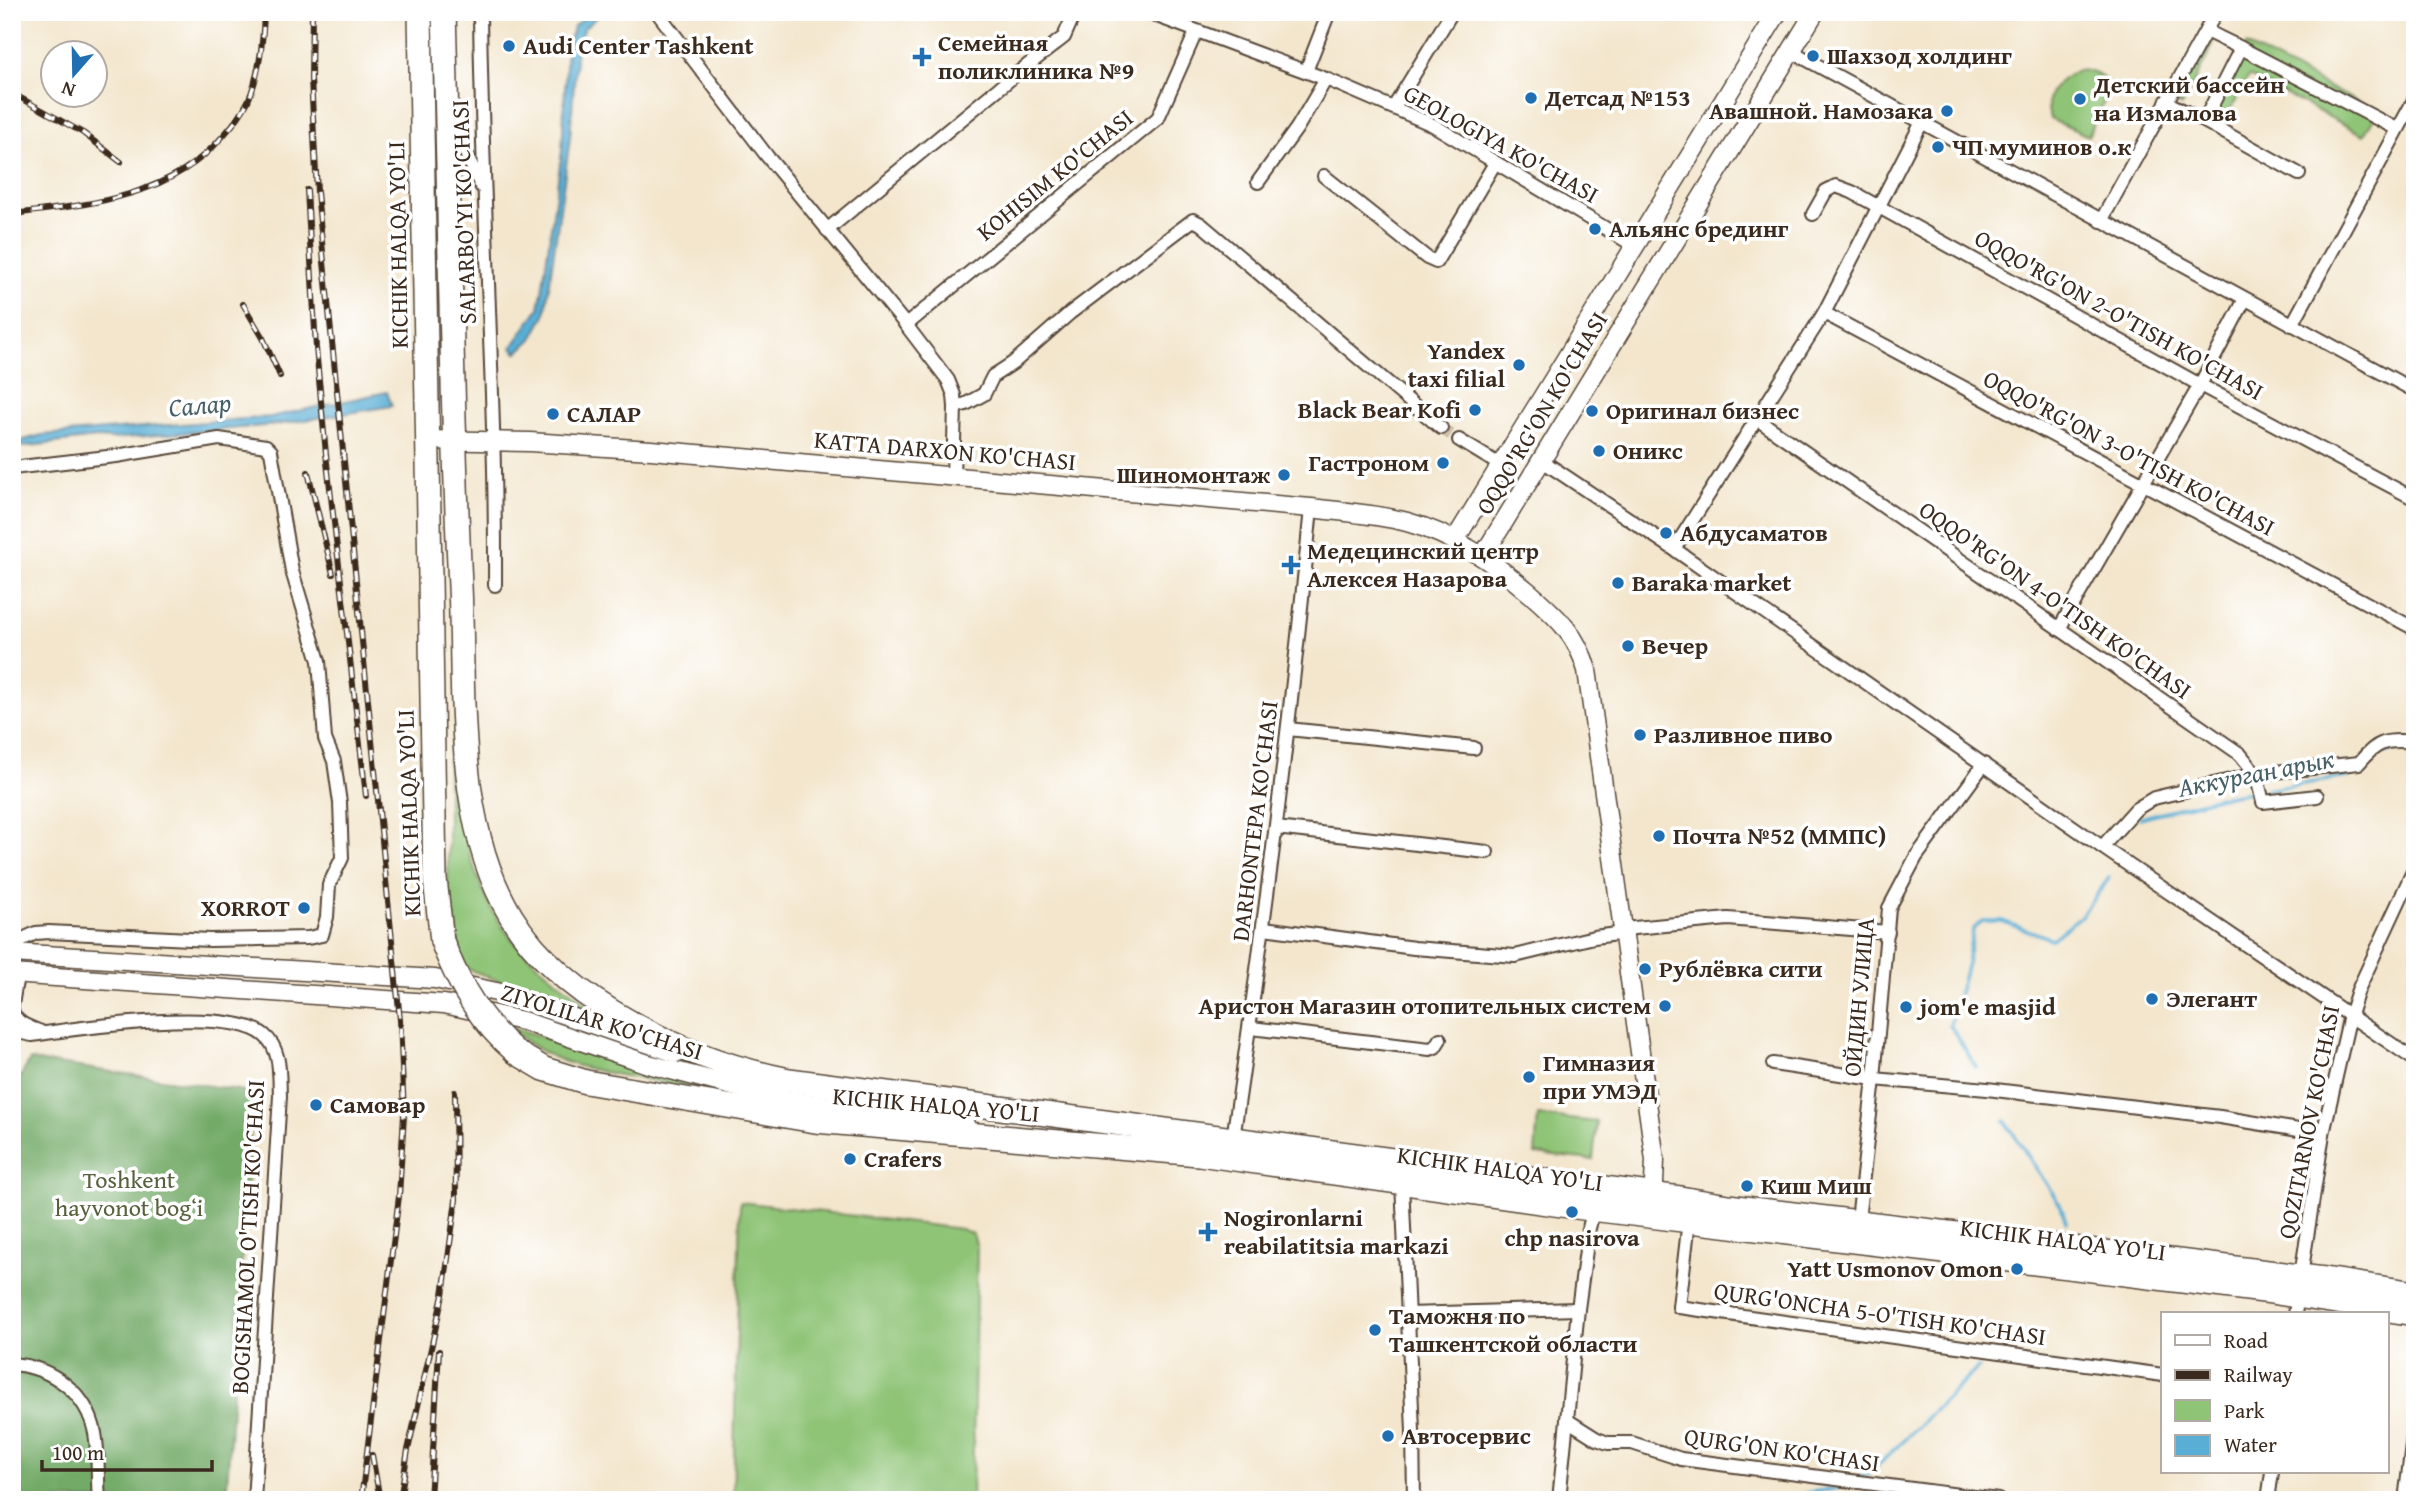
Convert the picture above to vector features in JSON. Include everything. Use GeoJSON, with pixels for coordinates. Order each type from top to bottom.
{"type":"FeatureCollection","features":[{"type":"Feature","properties":{"kind":"highway","name":"KICHIK HALQA YO'LI"},"geometry":{"type":"LineString","coordinates":[[420,12],[435,878],[442,941],[461,985],[478,1012],[517,1053],[544,1069],[586,1082],[770,1114],[862,1126],[1172,1151],[1232,1149],[1606,1188],[1689,1220],[2298,1295],[2415,1293]]}},
{"type":"Feature","properties":{"kind":"highway","name":"KICHIK HALQA YO'LI"},"geometry":{"type":"LineString","coordinates":[[444,12],[453,441],[468,766],[482,850],[501,898],[535,948],[597,1002],[669,1041],[771,1076],[1232,1149],[1402,1182],[1600,1210],[1653,1205],[1728,1206],[1858,1220],[2415,1314]]}},
{"type":"Feature","properties":{"kind":"main road","name":"OQQO'RG'ON KO'CHASI"},"geometry":{"type":"LineString","coordinates":[[1455,540],[1778,12]]}},
{"type":"Feature","properties":{"kind":"main road","name":"OQQO'RG'ON KO'CHASI"},"geometry":{"type":"LineString","coordinates":[[1483,556],[1815,12]]}},
{"type":"Feature","properties":{"kind":"main road"},"geometry":{"type":"LineString","coordinates":[[1764,35],[1791,51]]}},
{"type":"Feature","properties":{"kind":"main road"},"geometry":{"type":"LineString","coordinates":[[1692,152],[1720,168]]}},
{"type":"Feature","properties":{"kind":"main road","name":"KATTA DARXON KO'CHASI"},"geometry":{"type":"LineString","coordinates":[[426,440],[530,442],[651,450],[1311,508],[1389,518],[1423,527],[1455,540],[1483,556]]}},
{"type":"Feature","properties":{"kind":"main road"},"geometry":{"type":"LineString","coordinates":[[1483,556],[1563,624],[1581,652],[1591,683],[1655,1160],[1653,1205]]}},
{"type":"Feature","properties":{"kind":"main road","name":"ZIYOLILAR KO'CHASI"},"geometry":{"type":"LineString","coordinates":[[12,953],[456,982],[525,1001],[658,1048],[771,1076]]}},
{"type":"Feature","properties":{"kind":"main road"},"geometry":{"type":"LineString","coordinates":[[179,985],[180,962]]}},
{"type":"Feature","properties":{"kind":"main road","name":"ZIYOLILAR KO'CHASI"},"geometry":{"type":"LineString","coordinates":[[15,974],[464,1007],[523,1021],[694,1077],[787,1100],[1172,1151]]}},
{"type":"Feature","properties":{"kind":"street","name":"SALARBO'YI KO'CHASI"},"geometry":{"type":"LineString","coordinates":[[480,12],[495,495],[495,585]]}},
{"type":"Feature","properties":{"kind":"street"},"geometry":{"type":"LineString","coordinates":[[657,12],[948,380],[955,407],[953,476]]}},
{"type":"Feature","properties":{"kind":"street"},"geometry":{"type":"LineString","coordinates":[[827,230],[1064,37],[1075,12]]}},
{"type":"Feature","properties":{"kind":"street","name":"GEOLOGIYA KO'CHASI"},"geometry":{"type":"LineString","coordinates":[[1146,12],[1306,71],[1433,125],[1635,246]]}},
{"type":"Feature","properties":{"kind":"street"},"geometry":{"type":"LineString","coordinates":[[1306,71],[1329,12]]}},
{"type":"Feature","properties":{"kind":"street"},"geometry":{"type":"LineString","coordinates":[[1394,107],[1452,12]]}},
{"type":"Feature","properties":{"kind":"street"},"geometry":{"type":"LineString","coordinates":[[2101,221],[2216,12]]}},
{"type":"Feature","properties":{"kind":"street"},"geometry":{"type":"LineString","coordinates":[[2206,31],[2397,129]]}},
{"type":"Feature","properties":{"kind":"street","name":"KOHISIM KO'CHASI"},"geometry":{"type":"LineString","coordinates":[[906,325],[1158,118],[1196,32]]}},
{"type":"Feature","properties":{"kind":"street"},"geometry":{"type":"LineString","coordinates":[[2204,121],[2241,48]]}},
{"type":"Feature","properties":{"kind":"street"},"geometry":{"type":"LineString","coordinates":[[1791,51],[2415,391]]}},
{"type":"Feature","properties":{"kind":"street"},"geometry":{"type":"LineString","coordinates":[[1258,182],[1297,128],[1326,79]]}},
{"type":"Feature","properties":{"kind":"street"},"geometry":{"type":"LineString","coordinates":[[2292,325],[2415,98]]}},
{"type":"Feature","properties":{"kind":"street"},"geometry":{"type":"LineString","coordinates":[[2166,102],[2299,174]]}},
{"type":"Feature","properties":{"kind":"street"},"geometry":{"type":"LineString","coordinates":[[447,111],[484,193]]}},
{"type":"Feature","properties":{"kind":"street"},"geometry":{"type":"LineString","coordinates":[[1674,549],[1824,313],[1922,122]]}},
{"type":"Feature","properties":{"kind":"street"},"geometry":{"type":"LineString","coordinates":[[1324,176],[1427,258],[1436,262],[1496,163]]}},
{"type":"Feature","properties":{"kind":"street","name":"OQQO'RG'ON 2-O'TISH KO'CHASI"},"geometry":{"type":"LineString","coordinates":[[1813,214],[1826,191],[1836,186],[1852,192],[2200,385],[2415,499]]}},
{"type":"Feature","properties":{"kind":"street"},"geometry":{"type":"LineString","coordinates":[[955,407],[984,394],[993,376],[1013,363],[1070,313],[1193,220],[1211,232],[1441,428]]}},
{"type":"Feature","properties":{"kind":"street"},"geometry":{"type":"LineString","coordinates":[[2059,629],[2200,385],[2245,299]]}},
{"type":"Feature","properties":{"kind":"street","name":"OQQO'RG'ON 3-O'TISH KO'CHASI"},"geometry":{"type":"LineString","coordinates":[[1824,313],[2415,629]]}},
{"type":"Feature","properties":{"kind":"street","name":"OQQO'RG'ON 4-O'TISH KO'CHASI"},"geometry":{"type":"LineString","coordinates":[[1757,419],[2241,754],[2258,785]]}},
{"type":"Feature","properties":{"kind":"street"},"geometry":{"type":"LineString","coordinates":[[12,468],[116,456],[219,439],[266,446],[271,451],[292,571],[319,661],[324,738],[334,761],[340,803],[342,858],[329,885],[327,917],[322,935],[308,938],[210,940],[49,932],[36,933],[12,944]]}},
{"type":"Feature","properties":{"kind":"street"},"geometry":{"type":"LineString","coordinates":[[1459,440],[1500,466]]}},
{"type":"Feature","properties":{"kind":"street"},"geometry":{"type":"LineString","coordinates":[[1541,460],[2415,1060]]}},
{"type":"Feature","properties":{"kind":"street","name":"DARHONTEPA KO'CHASI"},"geometry":{"type":"LineString","coordinates":[[1232,1149],[1264,928],[1311,508]]}},
{"type":"Feature","properties":{"kind":"street"},"geometry":{"type":"LineString","coordinates":[[1288,729],[1474,748]]}},
{"type":"Feature","properties":{"kind":"street"},"geometry":{"type":"LineString","coordinates":[[2102,847],[2136,809],[2154,798],[2258,785],[2359,763],[2373,746],[2399,740],[2415,742]]}},
{"type":"Feature","properties":{"kind":"street","name":"ОЙДИН УЛИЦА"},"geometry":{"type":"LineString","coordinates":[[1858,1220],[1889,908],[1910,867],[1984,764]]}},
{"type":"Feature","properties":{"kind":"street"},"geometry":{"type":"LineString","coordinates":[[2258,785],[2262,801],[2265,802],[2317,796]]}},
{"type":"Feature","properties":{"kind":"street"},"geometry":{"type":"LineString","coordinates":[[1276,828],[1487,852]]}},
{"type":"Feature","properties":{"kind":"street","name":"QOZITARNOV KO'CHASI"},"geometry":{"type":"LineString","coordinates":[[2298,1295],[2323,1134],[2350,1015],[2357,990],[2415,867]]}},
{"type":"Feature","properties":{"kind":"street"},"geometry":{"type":"LineString","coordinates":[[1264,928],[1414,948],[1515,956],[1624,931],[1728,919],[1888,932]]}},
{"type":"Feature","properties":{"kind":"street"},"geometry":{"type":"LineString","coordinates":[[15,974],[13,1014],[21,1024],[44,1033]]}},
{"type":"Feature","properties":{"kind":"street","name":"BOGISHAMOL O'TISH KO'CHASI"},"geometry":{"type":"LineString","coordinates":[[12,1031],[21,1034],[44,1033],[176,1019],[223,1023],[248,1026],[266,1036],[278,1056],[279,1096],[254,1500]]}},
{"type":"Feature","properties":{"kind":"street"},"geometry":{"type":"LineString","coordinates":[[1251,1028],[1430,1049],[1435,1047],[1440,1039]]}},
{"type":"Feature","properties":{"kind":"street"},"geometry":{"type":"LineString","coordinates":[[1773,1064],[1874,1079],[2000,1090],[2220,1117],[2323,1134]]}},
{"type":"Feature","properties":{"kind":"street"},"geometry":{"type":"LineString","coordinates":[[1402,1182],[1414,1500]]}},
{"type":"Feature","properties":{"kind":"street"},"geometry":{"type":"LineString","coordinates":[[1559,1500],[1578,1309],[1591,1220],[1600,1210],[1606,1188]]}},
{"type":"Feature","properties":{"kind":"street","name":"QURG'ONCHA 5-O'TISH KO'CHASI"},"geometry":{"type":"LineString","coordinates":[[1689,1220],[1679,1307],[2161,1375]]}},
{"type":"Feature","properties":{"kind":"street"},"geometry":{"type":"LineString","coordinates":[[1408,1314],[1578,1309]]}},
{"type":"Feature","properties":{"kind":"street"},"geometry":{"type":"LineString","coordinates":[[12,1364],[44,1370],[62,1381],[88,1413],[95,1434],[99,1500]]}},
{"type":"Feature","properties":{"kind":"street","name":"QURG'ON KO'CHASI"},"geometry":{"type":"LineString","coordinates":[[1567,1420],[1608,1443],[1632,1443],[1681,1459],[1998,1500]]}},
{"type":"Feature","properties":{"kind":"street"},"geometry":{"type":"LineString","coordinates":[[2408,1497],[2415,1421]]}},
{"type":"Feature","properties":{"kind":"street"},"geometry":{"type":"LineString","coordinates":[[2268,1500],[2272,1474]]}},
{"type":"Feature","properties":{"kind":"green space"},"geometry":{"type":"Polygon","coordinates":[[[2206,38],[2214,43],[2182,106],[2174,102],[2206,38]]]}},
{"type":"Feature","properties":{"kind":"green space"},"geometry":{"type":"Polygon","coordinates":[[[2246,45],[2377,112],[2364,135],[2249,76],[2221,128],[2206,121],[2246,45]]]}},
{"type":"Feature","properties":{"kind":"green space"},"geometry":{"type":"Polygon","coordinates":[[[2077,70],[2096,74],[2111,87],[2088,136],[2050,119],[2048,109],[2052,90],[2077,70]]]}},
{"type":"Feature","properties":{"kind":"green space"},"geometry":{"type":"Polygon","coordinates":[[[448,758],[451,758],[459,809],[472,861],[492,910],[524,952],[612,1024],[465,968],[454,937],[448,893],[448,758]]]}},
{"type":"Feature","properties":{"kind":"green space"},"geometry":{"type":"Polygon","coordinates":[[[510,1026],[620,1064],[722,1093],[602,1072],[568,1063],[537,1049],[510,1026]]]}},
{"type":"Feature","properties":{"kind":"green space","name":"Toshkent hayvonot bogʻi"},"geometry":{"type":"Polygon","coordinates":[[[30,1060],[253,1092],[226,1500],[12,1500],[12,1091],[30,1060]]]}},
{"type":"Feature","properties":{"kind":"green space"},"geometry":{"type":"Polygon","coordinates":[[[1538,1116],[1597,1122],[1593,1160],[1535,1154],[1538,1116]]]}},
{"type":"Feature","properties":{"kind":"green space"},"geometry":{"type":"Polygon","coordinates":[[[740,1202],[961,1229],[973,1234],[977,1247],[972,1500],[733,1500],[740,1202]]]}},
{"type":"Feature","properties":{"kind":"water","name":"Салар"},"geometry":{"type":"Polygon","coordinates":[[[591,12],[603,12],[584,28],[577,45],[570,138],[545,315],[532,339],[517,353],[512,347],[539,308],[542,292],[562,151],[567,45],[574,26],[591,12]]]}},
{"type":"Feature","properties":{"kind":"water","name":"Салар"},"geometry":{"type":"Polygon","coordinates":[[[387,392],[392,406],[275,425],[113,439],[96,438],[12,448],[12,443],[42,435],[270,417],[387,392]]]}},
{"type":"Feature","properties":{"kind":"waterway","name":"Аккурган арык"},"geometry":{"type":"LineString","coordinates":[[2373,754],[2403,749],[2415,752]]}},
{"type":"Feature","properties":{"kind":"waterway","name":"Аккурган арык"},"geometry":{"type":"LineString","coordinates":[[2265,790],[2347,777],[2357,768]]}},
{"type":"Feature","properties":{"kind":"waterway","name":"Аккурган арык"},"geometry":{"type":"LineString","coordinates":[[2140,818],[2220,797],[2257,791]]}},
{"type":"Feature","properties":{"kind":"waterway","name":"Аккурган арык"},"geometry":{"type":"LineString","coordinates":[[1976,1067],[1950,1025],[1973,930],[1982,921],[2002,921],[2052,939],[2081,916],[2109,878]]}},
{"type":"Feature","properties":{"kind":"waterway","name":"Аккурган арык"},"geometry":{"type":"LineString","coordinates":[[2005,1121],[2061,1206],[2066,1222]]}},
{"type":"Feature","properties":{"kind":"waterway","name":"Аккурган арык"},"geometry":{"type":"LineString","coordinates":[[1859,1478],[1871,1472],[1978,1368]]}},
{"type":"Feature","properties":{"kind":"waterway","name":"Аккурган арык"},"geometry":{"type":"LineString","coordinates":[[1792,1500],[1806,1493],[1832,1490],[1846,1485]]}},
{"type":"Feature","properties":{"kind":"tunnel"},"geometry":{"type":"LineString","coordinates":[[1441,428],[1459,440]]}},
{"type":"Feature","properties":{"kind":"railway"},"geometry":{"type":"LineString","coordinates":[[12,214],[69,207],[126,195],[153,186],[202,157],[230,128],[248,101],[260,58],[264,12]]}},
{"type":"Feature","properties":{"kind":"railway"},"geometry":{"type":"LineString","coordinates":[[312,12],[311,79],[317,192],[400,1020],[404,1115],[399,1196],[361,1500]]}},
{"type":"Feature","properties":{"kind":"railway"},"geometry":{"type":"LineString","coordinates":[[12,93],[83,133],[121,162]]}},
{"type":"Feature","properties":{"kind":"railway"},"geometry":{"type":"LineString","coordinates":[[307,190],[316,348],[326,454],[366,796]]}},
{"type":"Feature","properties":{"kind":"railway"},"geometry":{"type":"LineString","coordinates":[[243,304],[263,338],[280,376]]}},
{"type":"Feature","properties":{"kind":"railway"},"geometry":{"type":"LineString","coordinates":[[308,472],[333,574]]}},
{"type":"Feature","properties":{"kind":"railway"},"geometry":{"type":"LineString","coordinates":[[400,1500],[408,1450],[443,1295],[456,1200],[455,1092]]}},
{"type":"Feature","properties":{"kind":"railway"},"geometry":{"type":"LineString","coordinates":[[430,1500],[439,1351]]}},
{"type":"Feature","properties":{"kind":"railway"},"geometry":{"type":"LineString","coordinates":[[372,1455],[380,1500]]}},
{"type":"Feature","properties":{"kind":"place","name":"Audi Center Tashkent"},"geometry":{"type":"Point","coordinates":[509,46]}},
{"type":"Feature","properties":{"kind":"place","name":"Шахзод холдинг"},"geometry":{"type":"Point","coordinates":[1813,56]}},
{"type":"Feature","properties":{"kind":"place","name":"Семейная поликлиника №9"},"geometry":{"type":"Point","coordinates":[922,57]}},
{"type":"Feature","properties":{"kind":"place","name":"Детсад №153"},"geometry":{"type":"Point","coordinates":[1531,98]}},
{"type":"Feature","properties":{"kind":"place","name":"Детский бассейн на Измалова"},"geometry":{"type":"Point","coordinates":[2080,99]}},
{"type":"Feature","properties":{"kind":"place","name":"Авашной. Намозака"},"geometry":{"type":"Point","coordinates":[1947,111]}},
{"type":"Feature","properties":{"kind":"place","name":"ЧП муминов о.к"},"geometry":{"type":"Point","coordinates":[1938,147]}},
{"type":"Feature","properties":{"kind":"place","name":"Альянс брединг"},"geometry":{"type":"Point","coordinates":[1595,229]}},
{"type":"Feature","properties":{"kind":"place","name":"Yandex taxi filial"},"geometry":{"type":"Point","coordinates":[1519,365]}},
{"type":"Feature","properties":{"kind":"place","name":"Black Bear Kofi"},"geometry":{"type":"Point","coordinates":[1475,410]}},
{"type":"Feature","properties":{"kind":"place","name":"Оригинал бизнес"},"geometry":{"type":"Point","coordinates":[1592,411]}},
{"type":"Feature","properties":{"kind":"place","name":"САЛАР"},"geometry":{"type":"Point","coordinates":[553,414]}},
{"type":"Feature","properties":{"kind":"place","name":"Оникс"},"geometry":{"type":"Point","coordinates":[1599,451]}},
{"type":"Feature","properties":{"kind":"place","name":"Гастроном"},"geometry":{"type":"Point","coordinates":[1443,463]}},
{"type":"Feature","properties":{"kind":"place","name":"Шиномонтаж"},"geometry":{"type":"Point","coordinates":[1284,475]}},
{"type":"Feature","properties":{"kind":"place","name":"Абдусаматов"},"geometry":{"type":"Point","coordinates":[1666,533]}},
{"type":"Feature","properties":{"kind":"place","name":"Медецинский центр Алексея Назарова"},"geometry":{"type":"Point","coordinates":[1291,565]}},
{"type":"Feature","properties":{"kind":"place","name":"Baraka market"},"geometry":{"type":"Point","coordinates":[1618,583]}},
{"type":"Feature","properties":{"kind":"place","name":"Вечер"},"geometry":{"type":"Point","coordinates":[1628,646]}},
{"type":"Feature","properties":{"kind":"place","name":"Разливное пиво"},"geometry":{"type":"Point","coordinates":[1640,735]}},
{"type":"Feature","properties":{"kind":"place","name":"Почта №52 (ММПС)"},"geometry":{"type":"Point","coordinates":[1659,836]}},
{"type":"Feature","properties":{"kind":"place","name":"XORROT"},"geometry":{"type":"Point","coordinates":[304,908]}},
{"type":"Feature","properties":{"kind":"place","name":"Рублёвка сити"},"geometry":{"type":"Point","coordinates":[1645,969]}},
{"type":"Feature","properties":{"kind":"place","name":"Элегант"},"geometry":{"type":"Point","coordinates":[2152,999]}},
{"type":"Feature","properties":{"kind":"place","name":"Аристон Магазин отопительных систем"},"geometry":{"type":"Point","coordinates":[1665,1006]}},
{"type":"Feature","properties":{"kind":"place","name":"jom'e masjid"},"geometry":{"type":"Point","coordinates":[1906,1007]}},
{"type":"Feature","properties":{"kind":"place","name":"Гимназия при УМЭД"},"geometry":{"type":"Point","coordinates":[1529,1077]}},
{"type":"Feature","properties":{"kind":"place","name":"Самовар"},"geometry":{"type":"Point","coordinates":[316,1105]}},
{"type":"Feature","properties":{"kind":"place","name":"Crafers"},"geometry":{"type":"Point","coordinates":[850,1159]}},
{"type":"Feature","properties":{"kind":"place","name":"Киш Миш"},"geometry":{"type":"Point","coordinates":[1747,1186]}},
{"type":"Feature","properties":{"kind":"place","name":"chp nasirova"},"geometry":{"type":"Point","coordinates":[1572,1212]}},
{"type":"Feature","properties":{"kind":"place","name":"Nogironlarni reabilatitsia markazi"},"geometry":{"type":"Point","coordinates":[1208,1232]}},
{"type":"Feature","properties":{"kind":"place","name":"Yatt Usmonov Omon"},"geometry":{"type":"Point","coordinates":[2017,1269]}},
{"type":"Feature","properties":{"kind":"place","name":"Таможня по Ташкентской области"},"geometry":{"type":"Point","coordinates":[1375,1330]}},
{"type":"Feature","properties":{"kind":"place","name":"Автосервис"},"geometry":{"type":"Point","coordinates":[1388,1436]}}]}
